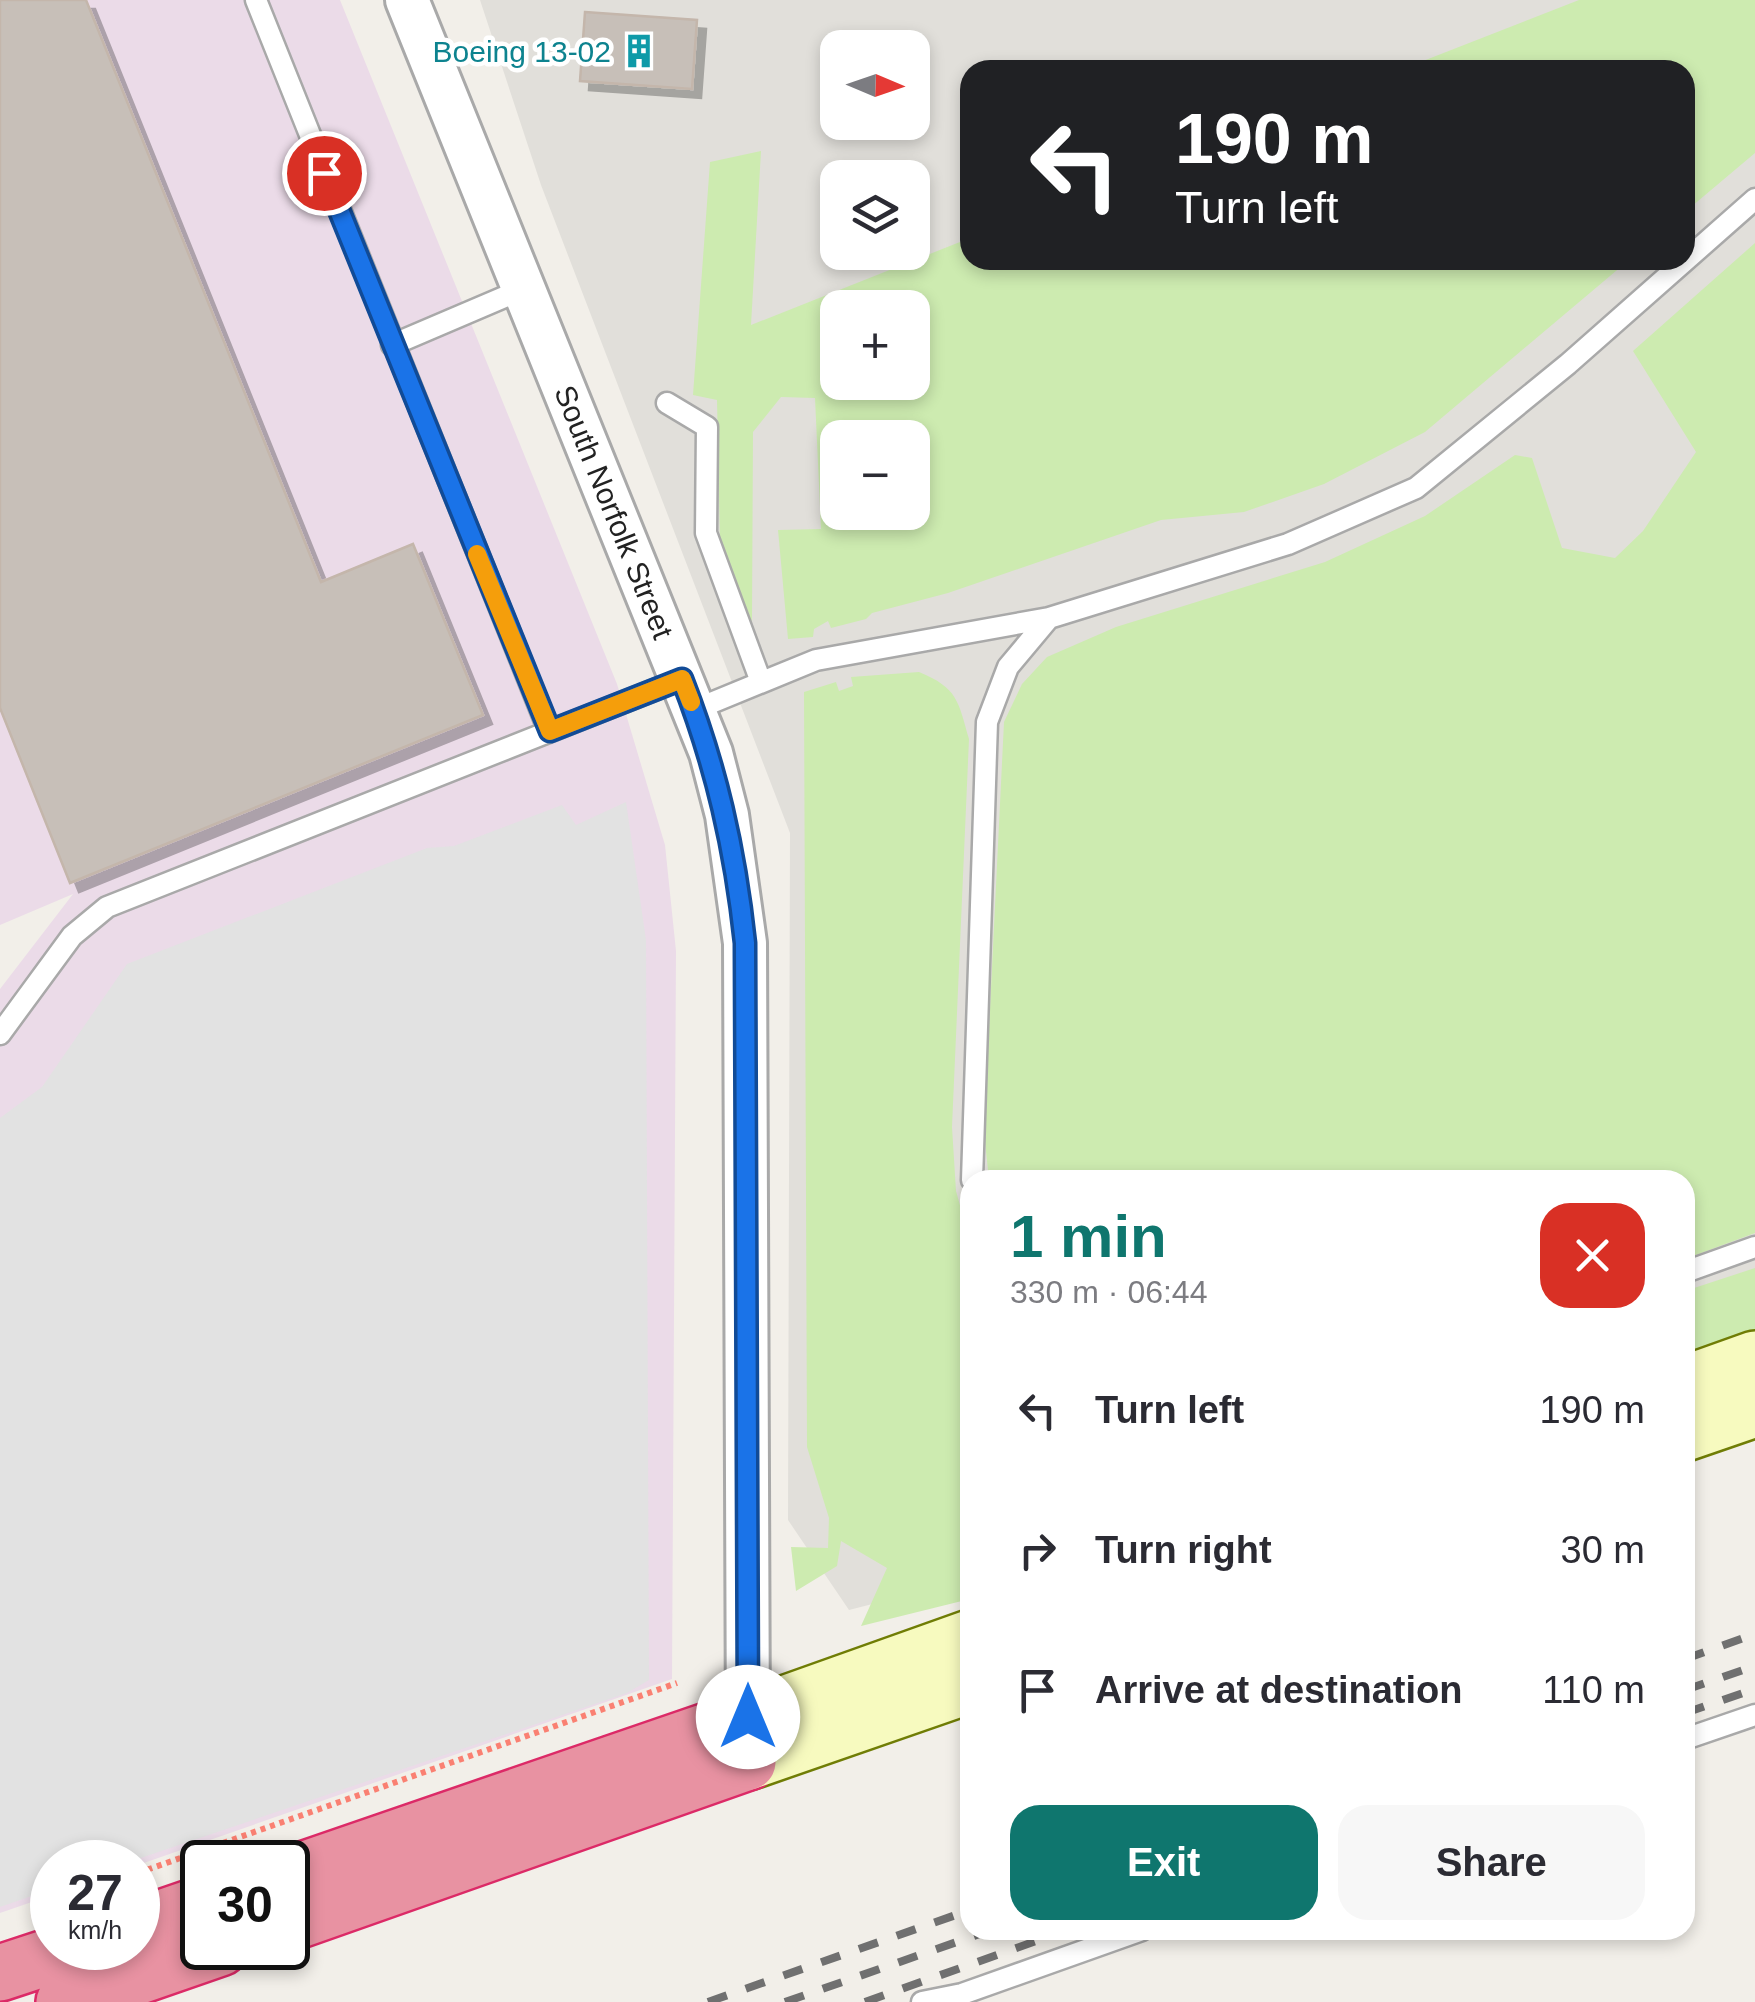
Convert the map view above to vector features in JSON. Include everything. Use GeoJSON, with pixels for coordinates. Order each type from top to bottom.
{"type":"FeatureCollection","features":[{"type":"Feature","properties":{"kind":"highway"},"geometry":{"type":"LineString","coordinates":[[310,1869],[748,1740]]}},
{"type":"Feature","properties":{"kind":"highway"},"geometry":{"type":"LineString","coordinates":[[310,1915],[748,1740]]}},
{"type":"Feature","properties":{"kind":"highway"},"geometry":{"type":"LineString","coordinates":[[64,2002],[180,1962]]}},
{"type":"Feature","properties":{"kind":"highway"},"geometry":{"type":"LineString","coordinates":[[0,1974],[30,1964]]}},
{"type":"Feature","properties":{"kind":"main road"},"geometry":{"type":"LineString","coordinates":[[1695,1380],[1755,1359]]}},
{"type":"Feature","properties":{"kind":"main road"},"geometry":{"type":"LineString","coordinates":[[1695,1429],[1755,1408]]}},
{"type":"Feature","properties":{"kind":"main road"},"geometry":{"type":"LineString","coordinates":[[748,1740],[960,1643]]}},
{"type":"Feature","properties":{"kind":"main road"},"geometry":{"type":"LineString","coordinates":[[748,1740],[960,1687]]}},
{"type":"Feature","properties":{"kind":"street","name":"South Norfolk Street"},"geometry":{"type":"LineString","coordinates":[[407,0],[688,694],[727,815],[745,943],[748,1740]]}},
{"type":"Feature","properties":{"kind":"lane"},"geometry":{"type":"LineString","coordinates":[[256,0],[550,731]]}},
{"type":"Feature","properties":{"kind":"lane"},"geometry":{"type":"LineString","coordinates":[[1695,252],[1755,199]]}},
{"type":"Feature","properties":{"kind":"lane"},"geometry":{"type":"LineString","coordinates":[[0,1034],[72,936],[107,907],[550,731],[688,694],[762,682],[816,660],[1049,618],[1288,544],[1416,488],[1568,364],[1675,270]]}},
{"type":"Feature","properties":{"kind":"lane"},"geometry":{"type":"LineString","coordinates":[[392,346],[524,289]]}},
{"type":"Feature","properties":{"kind":"lane"},"geometry":{"type":"LineString","coordinates":[[667,403],[707,427],[706,533],[762,682]]}},
{"type":"Feature","properties":{"kind":"lane"},"geometry":{"type":"LineString","coordinates":[[972,1170],[987,722],[1008,667],[1049,618]]}},
{"type":"Feature","properties":{"kind":"lane"},"geometry":{"type":"LineString","coordinates":[[1695,1268],[1755,1247]]}},
{"type":"Feature","properties":{"kind":"lane"},"geometry":{"type":"LineString","coordinates":[[1695,1736],[1755,1715]]}},
{"type":"Feature","properties":{"kind":"lane"},"geometry":{"type":"LineString","coordinates":[[922,2002],[962,1994],[1114,1940]]}},
{"type":"Feature","properties":{"kind":"path"},"geometry":{"type":"LineString","coordinates":[[160,1865],[677,1683]]}},
{"type":"Feature","properties":{"kind":"shaded area"},"geometry":{"type":"Polygon","coordinates":[[[0,0],[340,0],[617,684],[665,845],[676,951],[672,1679],[210,1840],[180,1840],[180,1850],[160,1857],[160,1840],[30,1840],[30,1903],[0,1913],[0,989],[73,894],[0,925],[0,0]]]}},
{"type":"Feature","properties":{"kind":"shaded area"},"geometry":{"type":"Polygon","coordinates":[[[480,0],[1755,0],[1755,1322],[1695,1342],[1695,1170],[960,1170],[960,1582],[849,1610],[788,1520],[790,833],[541,185],[480,0]]]}},
{"type":"Feature","properties":{"kind":"shaded area"},"geometry":{"type":"Polygon","coordinates":[[[626,802],[646,940],[649,1680],[627,1693],[194,1840],[180,1840],[180,1845],[160,1851],[160,1840],[30,1840],[30,1897],[0,1907],[0,1118],[42,1087],[127,964],[427,848],[454,846],[562,805],[576,825],[626,802]]]}},
{"type":"Feature","properties":{"kind":"green space"},"geometry":{"type":"Polygon","coordinates":[[[1579,0],[1755,0],[1755,153],[1695,204],[1695,60],[1426,60],[1579,0]]]}},
{"type":"Feature","properties":{"kind":"green space"},"geometry":{"type":"Polygon","coordinates":[[[761,151],[751,325],[820,298],[820,400],[930,400],[930,290],[839,290],[889,270],[930,270],[930,254],[960,242],[960,270],[1617,270],[1425,432],[1324,484],[1244,512],[1161,520],[948,593],[872,613],[866,619],[831,628],[828,621],[814,629],[813,637],[788,639],[778,530],[930,530],[930,420],[820,420],[820,507],[815,398],[781,397],[753,432],[752,622],[720,542],[717,400],[693,395],[710,162],[761,151]]]}},
{"type":"Feature","properties":{"kind":"green space"},"geometry":{"type":"Polygon","coordinates":[[[1755,243],[1755,1233],[1695,1255],[1695,1170],[988,1170],[984,1132],[1004,722],[1022,684],[1047,657],[1116,627],[1325,562],[1425,516],[1515,455],[1532,458],[1562,548],[1615,558],[1643,531],[1696,452],[1633,351],[1755,243]]]}},
{"type":"Feature","properties":{"kind":"green space"},"geometry":{"type":"Polygon","coordinates":[[[919,672],[942,684],[954,697],[969,739],[952,1127],[960,1205],[960,1601],[861,1626],[887,1568],[841,1541],[837,1566],[796,1591],[791,1547],[828,1548],[829,1518],[807,1447],[804,692],[836,682],[839,691],[853,686],[851,677],[919,672]]]}},
{"type":"Feature","properties":{"kind":"green space"},"geometry":{"type":"Polygon","coordinates":[[[1755,1268],[1755,1333],[1695,1354],[1695,1288],[1755,1268]]]}},
{"type":"Feature","properties":{"kind":"building"},"geometry":{"type":"Polygon","coordinates":[[[0,0],[86,0],[321,582],[413,544],[483,715],[70,883],[0,708],[0,0]]]}},
{"type":"Feature","properties":{"kind":"building","name":"Boeing 13-02"},"geometry":{"type":"Polygon","coordinates":[[[585,12],[697,20],[692,89],[580,81],[585,12]]]}},
{"type":"Feature","properties":{"kind":"railway"},"geometry":{"type":"LineString","coordinates":[[1695,1655],[1755,1634]]}},
{"type":"Feature","properties":{"kind":"railway"},"geometry":{"type":"LineString","coordinates":[[1695,1687],[1755,1666]]}},
{"type":"Feature","properties":{"kind":"railway"},"geometry":{"type":"LineString","coordinates":[[1695,1710],[1755,1689]]}},
{"type":"Feature","properties":{"kind":"railway"},"geometry":{"type":"LineString","coordinates":[[708,2002],[960,1914]]}},
{"type":"Feature","properties":{"kind":"railway"},"geometry":{"type":"LineString","coordinates":[[785,2002],[962,1940]]}},
{"type":"Feature","properties":{"kind":"railway"},"geometry":{"type":"LineString","coordinates":[[865,2002],[1039,1940]]}},
{"type":"Feature","properties":{"kind":"slow traffic"},"geometry":{"type":"LineString","coordinates":[[477,554],[550,731],[682,679],[691,702]]}},
{"type":"Feature","properties":{"kind":"place","name":"Boeing 13-02"},"geometry":{"type":"Point","coordinates":[639,51]}},
{"type":"Feature","properties":{"kind":"route"},"geometry":{"type":"LineString","coordinates":[[324,173],[550,731],[682,679],[711,753],[738,876],[745,943],[748,1717]]}}]}
